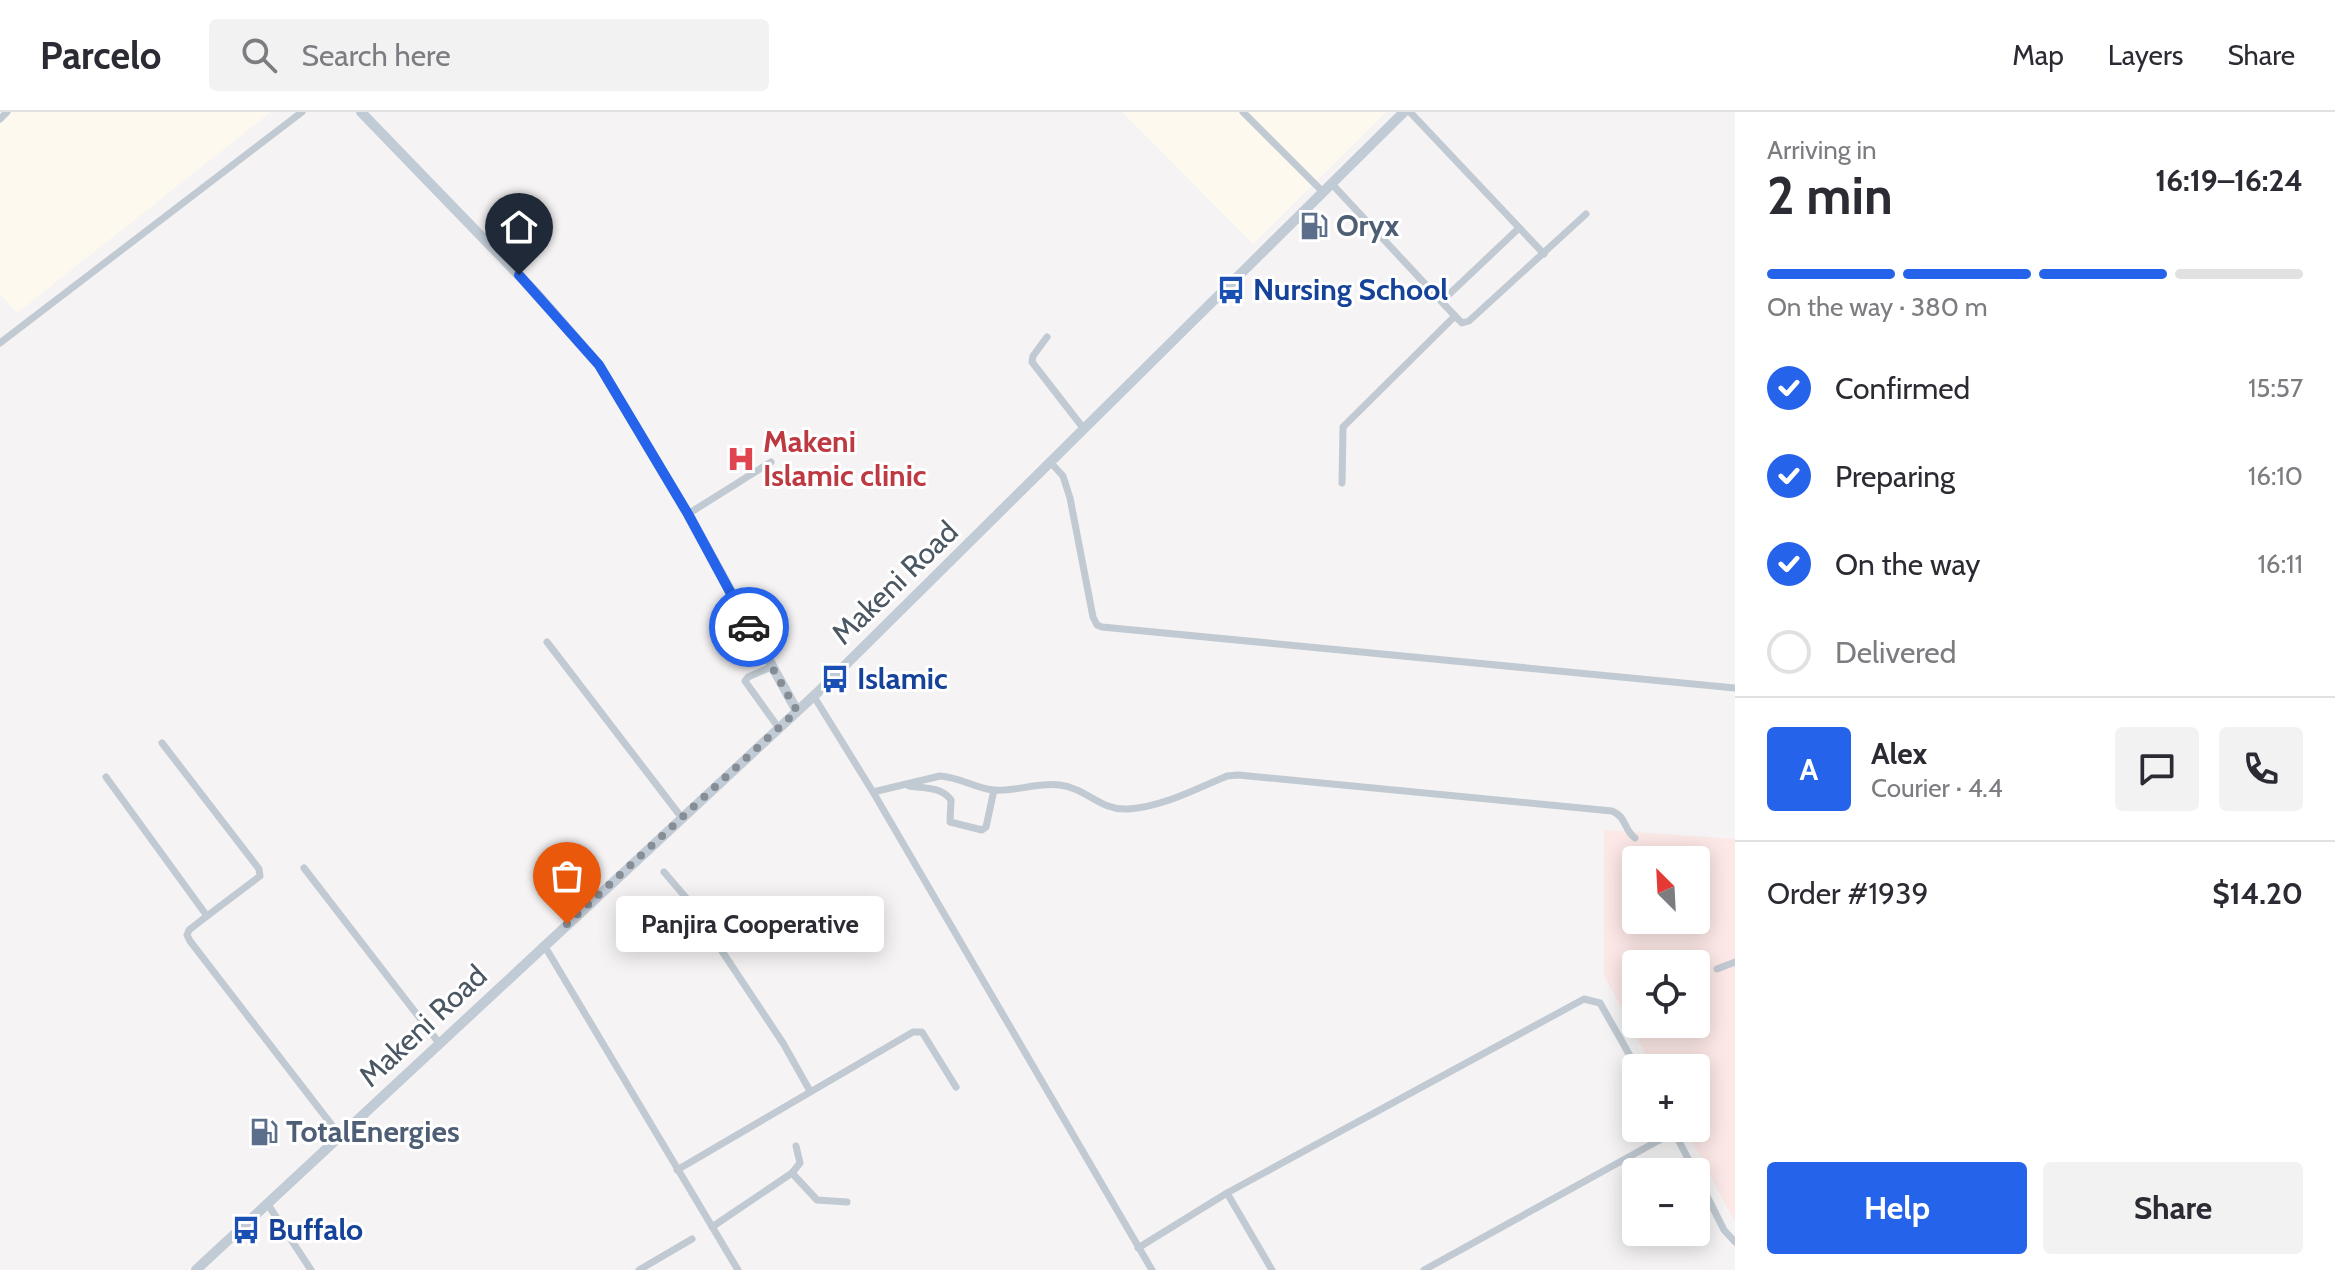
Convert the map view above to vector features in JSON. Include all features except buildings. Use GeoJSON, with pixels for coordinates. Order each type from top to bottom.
{"type":"FeatureCollection","features":[{"type":"Feature","properties":{"kind":"main road"},"geometry":{"type":"LineString","coordinates":[[361,112],[538,295],[599,365],[688,514],[797,711]]}},
{"type":"Feature","properties":{"kind":"main road","name":"Makeni Road"},"geometry":{"type":"LineString","coordinates":[[196,1270],[797,711],[1404,112]]}},
{"type":"Feature","properties":{"kind":"street"},"geometry":{"type":"LineString","coordinates":[[0,119],[7,112]]}},
{"type":"Feature","properties":{"kind":"street"},"geometry":{"type":"LineString","coordinates":[[0,343],[302,112]]}},
{"type":"Feature","properties":{"kind":"street"},"geometry":{"type":"LineString","coordinates":[[1243,112],[1323,192]]}},
{"type":"Feature","properties":{"kind":"street"},"geometry":{"type":"LineString","coordinates":[[1410,112],[1544,254]]}},
{"type":"Feature","properties":{"kind":"street"},"geometry":{"type":"LineString","coordinates":[[1331,183],[1462,323],[1469,321],[1586,214]]}},
{"type":"Feature","properties":{"kind":"street"},"geometry":{"type":"LineString","coordinates":[[1442,301],[1519,228]]}},
{"type":"Feature","properties":{"kind":"street"},"geometry":{"type":"LineString","coordinates":[[1342,483],[1343,427],[1455,316]]}},
{"type":"Feature","properties":{"kind":"street"},"geometry":{"type":"LineString","coordinates":[[1047,337],[1032,362],[1084,429]]}},
{"type":"Feature","properties":{"kind":"street"},"geometry":{"type":"LineString","coordinates":[[688,514],[771,462]]}},
{"type":"Feature","properties":{"kind":"street"},"geometry":{"type":"LineString","coordinates":[[1051,463],[1063,476],[1068,490],[1093,617],[1102,627],[1735,688]]}},
{"type":"Feature","properties":{"kind":"street"},"geometry":{"type":"LineString","coordinates":[[547,642],[682,818]]}},
{"type":"Feature","properties":{"kind":"street"},"geometry":{"type":"LineString","coordinates":[[771,667],[745,681],[778,727]]}},
{"type":"Feature","properties":{"kind":"street"},"geometry":{"type":"LineString","coordinates":[[813,695],[873,792],[1152,1270]]}},
{"type":"Feature","properties":{"kind":"street"},"geometry":{"type":"LineString","coordinates":[[162,743],[259,869],[260,876],[189,930],[187,935],[341,1137]]}},
{"type":"Feature","properties":{"kind":"street"},"geometry":{"type":"LineString","coordinates":[[873,792],[940,776],[994,790],[1062,785],[1081,791],[1106,807],[1127,809],[1157,803],[1227,776],[1238,775],[1612,811],[1624,818],[1630,834],[1635,838]]}},
{"type":"Feature","properties":{"kind":"street"},"geometry":{"type":"LineString","coordinates":[[106,777],[207,916]]}},
{"type":"Feature","properties":{"kind":"street"},"geometry":{"type":"LineString","coordinates":[[905,785],[940,791],[951,800],[950,822],[982,830],[986,827],[994,790]]}},
{"type":"Feature","properties":{"kind":"street"},"geometry":{"type":"LineString","coordinates":[[304,868],[439,1043]]}},
{"type":"Feature","properties":{"kind":"street"},"geometry":{"type":"LineString","coordinates":[[664,872],[688,900],[783,1043],[810,1091]]}},
{"type":"Feature","properties":{"kind":"street"},"geometry":{"type":"LineString","coordinates":[[544,945],[738,1270]]}},
{"type":"Feature","properties":{"kind":"street"},"geometry":{"type":"LineString","coordinates":[[1717,969],[1735,962]]}},
{"type":"Feature","properties":{"kind":"street"},"geometry":{"type":"LineString","coordinates":[[1138,1248],[1227,1193],[1584,999],[1600,1003],[1629,1054]]}},
{"type":"Feature","properties":{"kind":"street"},"geometry":{"type":"LineString","coordinates":[[677,1170],[913,1032],[919,1032],[930,1044],[956,1087]]}},
{"type":"Feature","properties":{"kind":"street"},"geometry":{"type":"LineString","coordinates":[[1424,1270],[1652,1142]]}},
{"type":"Feature","properties":{"kind":"street"},"geometry":{"type":"LineString","coordinates":[[712,1227],[792,1173],[800,1163],[796,1146]]}},
{"type":"Feature","properties":{"kind":"street"},"geometry":{"type":"LineString","coordinates":[[792,1173],[819,1201],[847,1202]]}},
{"type":"Feature","properties":{"kind":"street"},"geometry":{"type":"LineString","coordinates":[[1227,1193],[1272,1270]]}},
{"type":"Feature","properties":{"kind":"street"},"geometry":{"type":"LineString","coordinates":[[1710,1202],[1724,1230],[1735,1242]]}},
{"type":"Feature","properties":{"kind":"street"},"geometry":{"type":"LineString","coordinates":[[267,1203],[311,1270]]}},
{"type":"Feature","properties":{"kind":"street"},"geometry":{"type":"LineString","coordinates":[[639,1270],[692,1239]]}},
{"type":"Feature","properties":{"kind":"shaded area"},"geometry":{"type":"Polygon","coordinates":[[[0,112],[271,112],[17,313],[0,294],[0,112]]]}},
{"type":"Feature","properties":{"kind":"shaded area"},"geometry":{"type":"Polygon","coordinates":[[[1122,112],[1386,112],[1253,244],[1122,112]]]}},
{"type":"Feature","properties":{"kind":"shaded area"},"geometry":{"type":"Polygon","coordinates":[[[1604,830],[1735,839],[1735,1222],[1710,1175],[1710,1158],[1701,1158],[1692,1142],[1710,1142],[1710,1054],[1646,1054],[1637,1038],[1710,1038],[1710,950],[1622,950],[1622,1009],[1604,975],[1604,830]]]}},
{"type":"Feature","properties":{"kind":"way so far"},"geometry":{"type":"LineString","coordinates":[[567,924],[797,711],[749,627]]}},
{"type":"Feature","properties":{"kind":"place","name":"Oryx"},"geometry":{"type":"Point","coordinates":[1314,226]}},
{"type":"Feature","properties":{"kind":"place","name":"Nursing School"},"geometry":{"type":"Point","coordinates":[1231,290]}},
{"type":"Feature","properties":{"kind":"place","name":"Makeni Islamic clinic"},"geometry":{"type":"Point","coordinates":[741,459]}},
{"type":"Feature","properties":{"kind":"place","name":"Islamic"},"geometry":{"type":"Point","coordinates":[835,679]}},
{"type":"Feature","properties":{"kind":"place","name":"Panjira Cooperative"},"geometry":{"type":"Point","coordinates":[567,924]}},
{"type":"Feature","properties":{"kind":"place","name":"TotalEnergies"},"geometry":{"type":"Point","coordinates":[264,1132]}},
{"type":"Feature","properties":{"kind":"place","name":"Buffalo"},"geometry":{"type":"Point","coordinates":[246,1230]}},
{"type":"Feature","properties":{"kind":"route"},"geometry":{"type":"LineString","coordinates":[[519,275],[599,365],[630,412],[749,627]]}}]}
